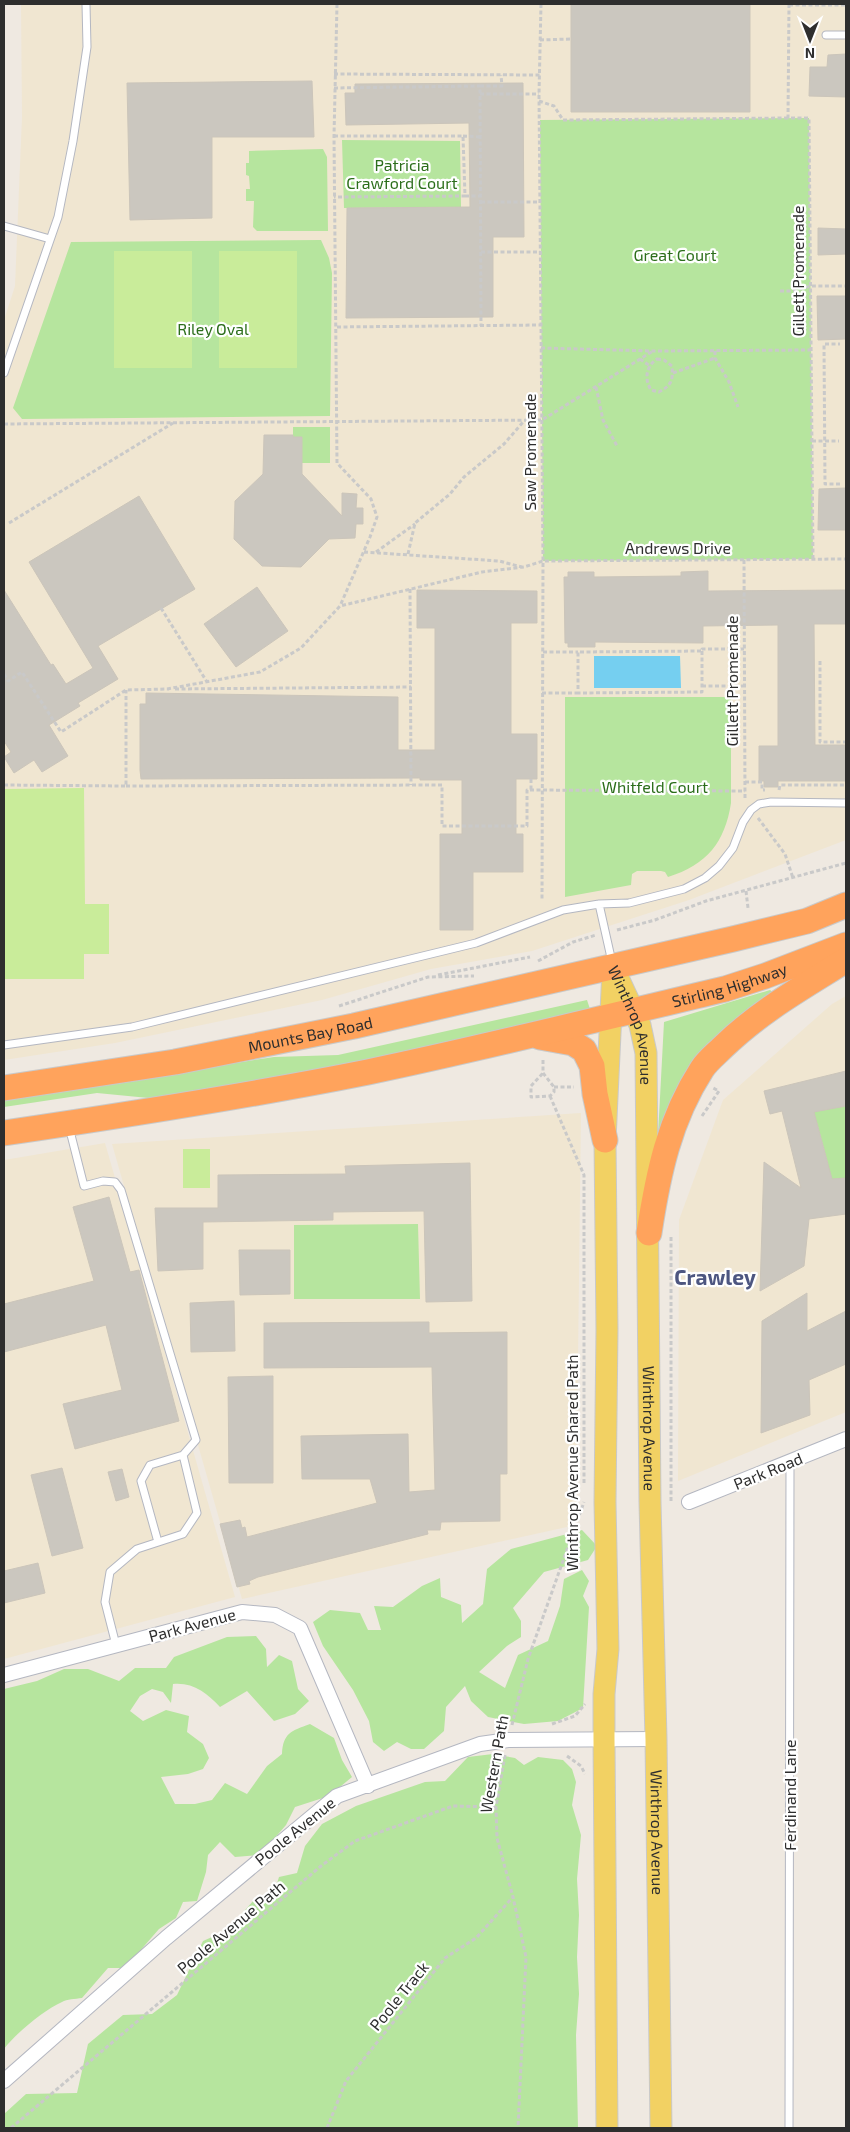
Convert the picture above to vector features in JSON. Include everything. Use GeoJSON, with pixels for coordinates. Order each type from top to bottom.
{"type":"FeatureCollection","features":[{"type":"Feature","properties":{"kind":"highway"},"geometry":{"type":"LineString","coordinates":[[613,966],[807,921],[846,905]]}},
{"type":"Feature","properties":{"kind":"highway","name":"Stirling Highway"},"geometry":{"type":"LineString","coordinates":[[610,1016],[725,989],[846,945]]}},
{"type":"Feature","properties":{"kind":"highway"},"geometry":{"type":"LineString","coordinates":[[660,1234],[658,1175],[675,1117],[703,1067],[746,1024],[779,1001],[846,960]]}},
{"type":"Feature","properties":{"kind":"highway","name":"Mounts Bay Road"},"geometry":{"type":"LineString","coordinates":[[4,1088],[175,1062],[282,1041],[613,966]]}},
{"type":"Feature","properties":{"kind":"highway"},"geometry":{"type":"LineString","coordinates":[[4,1133],[69,1124],[368,1072],[610,1016]]}},
{"type":"Feature","properties":{"kind":"highway"},"geometry":{"type":"LineString","coordinates":[[529,1036],[563,1040],[573,1043],[584,1050],[592,1066],[595,1094],[605,1140]]}},
{"type":"Feature","properties":{"kind":"main road","name":"Winthrop Avenue"},"geometry":{"type":"LineString","coordinates":[[613,966],[640,1025],[646,1053],[660,1234],[650,1502],[656,1739],[661,2128]]}},
{"type":"Feature","properties":{"kind":"main road","name":"Winthrop Avenue"},"geometry":{"type":"LineString","coordinates":[[607,2128],[604,1739],[604,1694],[608,1649],[605,1502],[607,1311],[605,1140],[613,966]]}},
{"type":"Feature","properties":{"kind":"street","name":"Park Road"},"geometry":{"type":"LineString","coordinates":[[690,1502],[846,1440]]}},
{"type":"Feature","properties":{"kind":"street","name":"Park Avenue"},"geometry":{"type":"LineString","coordinates":[[4,1675],[242,1612],[275,1615],[300,1628],[368,1786]]}},
{"type":"Feature","properties":{"kind":"street","name":"Poole Avenue"},"geometry":{"type":"LineString","coordinates":[[4,2081],[166,1938],[337,1796],[480,1744],[508,1740],[656,1739]]}},
{"type":"Feature","properties":{"kind":"lane"},"geometry":{"type":"LineString","coordinates":[[4,373],[58,217],[73,142],[87,47],[86,4]]}},
{"type":"Feature","properties":{"kind":"lane"},"geometry":{"type":"LineString","coordinates":[[826,36],[846,35]]}},
{"type":"Feature","properties":{"kind":"lane"},"geometry":{"type":"LineString","coordinates":[[4,226],[50,239]]}},
{"type":"Feature","properties":{"kind":"lane"},"geometry":{"type":"LineString","coordinates":[[4,1045],[99,1033],[222,1006],[476,942],[563,910],[599,904],[629,903],[684,889],[706,878],[719,866],[739,836],[743,822],[751,810],[759,804],[771,802],[846,803]]}},
{"type":"Feature","properties":{"kind":"lane"},"geometry":{"type":"LineString","coordinates":[[599,904],[613,966]]}},
{"type":"Feature","properties":{"kind":"lane"},"geometry":{"type":"LineString","coordinates":[[69,1124],[84,1186],[103,1181],[114,1182],[121,1190],[196,1440],[183,1455],[150,1465],[141,1481],[158,1542]]}},
{"type":"Feature","properties":{"kind":"lane"},"geometry":{"type":"LineString","coordinates":[[116,1645],[105,1602],[110,1572],[137,1548],[183,1534],[197,1513],[183,1455]]}},
{"type":"Feature","properties":{"kind":"lane","name":"Ferdinand Lane"},"geometry":{"type":"LineString","coordinates":[[789,2128],[790,1462]]}},
{"type":"Feature","properties":{"kind":"path"},"geometry":{"type":"LineString","coordinates":[[167,689],[260,672],[301,648],[340,606],[377,518],[371,499],[338,463],[334,197],[334,74],[337,4]]}},
{"type":"Feature","properties":{"kind":"path","name":"Saw Promenade"},"geometry":{"type":"LineString","coordinates":[[541,4],[539,202],[543,561],[542,900]]}},
{"type":"Feature","properties":{"kind":"path"},"geometry":{"type":"LineString","coordinates":[[539,101],[554,106],[563,120],[788,118],[789,4],[846,5]]}},
{"type":"Feature","properties":{"kind":"path"},"geometry":{"type":"LineString","coordinates":[[540,40],[572,39]]}},
{"type":"Feature","properties":{"kind":"path"},"geometry":{"type":"LineString","coordinates":[[334,74],[540,75]]}},
{"type":"Feature","properties":{"kind":"path"},"geometry":{"type":"LineString","coordinates":[[334,88],[502,86],[502,75]]}},
{"type":"Feature","properties":{"kind":"path"},"geometry":{"type":"LineString","coordinates":[[480,86],[481,326]]}},
{"type":"Feature","properties":{"kind":"path"},"geometry":{"type":"LineString","coordinates":[[480,94],[539,94]]}},
{"type":"Feature","properties":{"kind":"path"},"geometry":{"type":"LineString","coordinates":[[660,112],[660,119]]}},
{"type":"Feature","properties":{"kind":"path","name":"Gillett Promenade"},"geometry":{"type":"LineString","coordinates":[[788,118],[809,118],[813,559]]}},
{"type":"Feature","properties":{"kind":"path"},"geometry":{"type":"LineString","coordinates":[[334,136],[481,137]]}},
{"type":"Feature","properties":{"kind":"path"},"geometry":{"type":"LineString","coordinates":[[463,136],[464,196]]}},
{"type":"Feature","properties":{"kind":"path"},"geometry":{"type":"LineString","coordinates":[[334,197],[480,196]]}},
{"type":"Feature","properties":{"kind":"path"},"geometry":{"type":"LineString","coordinates":[[480,202],[539,202]]}},
{"type":"Feature","properties":{"kind":"path"},"geometry":{"type":"LineString","coordinates":[[481,252],[540,252]]}},
{"type":"Feature","properties":{"kind":"path"},"geometry":{"type":"LineString","coordinates":[[780,291],[791,291],[811,286],[846,286]]}},
{"type":"Feature","properties":{"kind":"path"},"geometry":{"type":"LineString","coordinates":[[337,327],[541,325]]}},
{"type":"Feature","properties":{"kind":"path"},"geometry":{"type":"LineString","coordinates":[[840,344],[824,344],[825,484],[840,484]]}},
{"type":"Feature","properties":{"kind":"path"},"geometry":{"type":"LineString","coordinates":[[541,348],[653,351],[811,350]]}},
{"type":"Feature","properties":{"kind":"path"},"geometry":{"type":"LineString","coordinates":[[4,424],[542,420],[653,351]]}},
{"type":"Feature","properties":{"kind":"path"},"geometry":{"type":"LineString","coordinates":[[715,351],[715,358],[729,382],[738,407]]}},
{"type":"Feature","properties":{"kind":"path"},"geometry":{"type":"LineString","coordinates":[[673,373],[715,358]]}},
{"type":"Feature","properties":{"kind":"path"},"geometry":{"type":"LineString","coordinates":[[640,359],[650,366]]}},
{"type":"Feature","properties":{"kind":"path"},"geometry":{"type":"LineString","coordinates":[[657,359],[664,360],[672,366],[674,378],[668,387],[659,392],[651,390],[646,377],[650,366],[657,359]]}},
{"type":"Feature","properties":{"kind":"path"},"geometry":{"type":"LineString","coordinates":[[596,386],[603,420],[617,446]]}},
{"type":"Feature","properties":{"kind":"path"},"geometry":{"type":"LineString","coordinates":[[376,552],[450,494],[464,477],[504,444],[525,420]]}},
{"type":"Feature","properties":{"kind":"path"},"geometry":{"type":"LineString","coordinates":[[9,523],[173,423]]}},
{"type":"Feature","properties":{"kind":"path"},"geometry":{"type":"LineString","coordinates":[[812,441],[839,441]]}},
{"type":"Feature","properties":{"kind":"path"},"geometry":{"type":"LineString","coordinates":[[408,554],[415,523]]}},
{"type":"Feature","properties":{"kind":"path"},"geometry":{"type":"LineString","coordinates":[[364,552],[498,560],[524,567]]}},
{"type":"Feature","properties":{"kind":"path","name":"Andrews Drive"},"geometry":{"type":"LineString","coordinates":[[340,606],[482,572],[524,567],[543,561],[846,558]]}},
{"type":"Feature","properties":{"kind":"path","name":"Gillett Promenade"},"geometry":{"type":"LineString","coordinates":[[744,560],[745,803]]}},
{"type":"Feature","properties":{"kind":"path"},"geometry":{"type":"LineString","coordinates":[[410,589],[411,785]]}},
{"type":"Feature","properties":{"kind":"path"},"geometry":{"type":"LineString","coordinates":[[161,608],[207,682]]}},
{"type":"Feature","properties":{"kind":"path"},"geometry":{"type":"LineString","coordinates":[[543,652],[744,649]]}},
{"type":"Feature","properties":{"kind":"path"},"geometry":{"type":"LineString","coordinates":[[542,693],[702,692],[702,651]]}},
{"type":"Feature","properties":{"kind":"path"},"geometry":{"type":"LineString","coordinates":[[578,652],[578,693]]}},
{"type":"Feature","properties":{"kind":"path"},"geometry":{"type":"LineString","coordinates":[[820,661],[820,742],[846,742]]}},
{"type":"Feature","properties":{"kind":"path"},"geometry":{"type":"LineString","coordinates":[[4,674],[8,681],[22,672],[61,732],[126,690],[411,687]]}},
{"type":"Feature","properties":{"kind":"path"},"geometry":{"type":"LineString","coordinates":[[702,686],[745,686]]}},
{"type":"Feature","properties":{"kind":"path"},"geometry":{"type":"LineString","coordinates":[[126,690],[126,786]]}},
{"type":"Feature","properties":{"kind":"path"},"geometry":{"type":"LineString","coordinates":[[530,779],[531,790]]}},
{"type":"Feature","properties":{"kind":"path"},"geometry":{"type":"LineString","coordinates":[[745,782],[762,782],[762,790],[780,790],[780,785],[846,785]]}},
{"type":"Feature","properties":{"kind":"path"},"geometry":{"type":"LineString","coordinates":[[4,785],[442,785],[442,826],[527,826],[527,790],[745,791]]}},
{"type":"Feature","properties":{"kind":"path"},"geometry":{"type":"LineString","coordinates":[[757,817],[785,854],[793,878]]}},
{"type":"Feature","properties":{"kind":"path"},"geometry":{"type":"LineString","coordinates":[[536,962],[573,942],[593,935],[655,920],[706,901],[846,863]]}},
{"type":"Feature","properties":{"kind":"path"},"geometry":{"type":"LineString","coordinates":[[746,890],[748,908]]}},
{"type":"Feature","properties":{"kind":"path"},"geometry":{"type":"LineString","coordinates":[[475,976],[428,977],[530,957]]}},
{"type":"Feature","properties":{"kind":"path"},"geometry":{"type":"LineString","coordinates":[[543,1060],[543,1073],[554,1087],[554,1092],[550,1096],[530,1097],[530,1086],[543,1073]]}},
{"type":"Feature","properties":{"kind":"path"},"geometry":{"type":"LineString","coordinates":[[554,1087],[574,1087]]}},
{"type":"Feature","properties":{"kind":"path","name":"Winthrop Avenue Shared Path"},"geometry":{"type":"LineString","coordinates":[[550,1096],[584,1175],[584,1512]]}},
{"type":"Feature","properties":{"kind":"path"},"geometry":{"type":"LineString","coordinates":[[660,1234],[672,1502]]}},
{"type":"Feature","properties":{"kind":"path","name":"Western Path"},"geometry":{"type":"LineString","coordinates":[[518,2128],[526,1957],[513,1897],[497,1838],[496,1807],[508,1740],[528,1659],[584,1502]]}},
{"type":"Feature","properties":{"kind":"path"},"geometry":{"type":"LineString","coordinates":[[552,1729],[552,1723],[575,1716],[581,1712],[587,1701]]}},
{"type":"Feature","properties":{"kind":"path","name":"Poole Avenue Path"},"geometry":{"type":"LineString","coordinates":[[11,2128],[321,1866],[355,1841],[453,1806],[496,1807]]}},
{"type":"Feature","properties":{"kind":"path","name":"Poole Track"},"geometry":{"type":"LineString","coordinates":[[327,2128],[346,2081],[438,1966],[445,1958],[476,1938],[513,1897]]}},
{"type":"Feature","properties":{"kind":"shaded area"},"geometry":{"type":"Polygon","coordinates":[[[21,4],[846,4],[846,840],[689,900],[532,951],[431,969],[322,1000],[115,1043],[4,1060],[4,320],[15,286],[22,117],[21,4]]]}},
{"type":"Feature","properties":{"kind":"shaded area"},"geometry":{"type":"Polygon","coordinates":[[[846,996],[846,1412],[678,1481],[679,1220],[723,1100],[832,1004],[846,996]]]}},
{"type":"Feature","properties":{"kind":"shaded area"},"geometry":{"type":"Polygon","coordinates":[[[581,1113],[576,1525],[242,1599],[112,1144],[581,1113]]]}},
{"type":"Feature","properties":{"kind":"shaded area"},"geometry":{"type":"Polygon","coordinates":[[[105,1143],[235,1597],[4,1659],[4,1160],[105,1143]]]}},
{"type":"Feature","properties":{"kind":"green space","name":"Great Court"},"geometry":{"type":"Polygon","coordinates":[[[809,118],[813,559],[543,561],[540,120],[809,118]]]}},
{"type":"Feature","properties":{"kind":"green space","name":"Patricia Crawford Court"},"geometry":{"type":"Polygon","coordinates":[[[342,140],[460,141],[461,207],[344,208],[342,140]]]}},
{"type":"Feature","properties":{"kind":"green space"},"geometry":{"type":"Polygon","coordinates":[[[323,149],[327,157],[328,231],[257,231],[253,227],[254,201],[246,201],[246,189],[250,189],[249,176],[246,175],[249,151],[323,149]]]}},
{"type":"Feature","properties":{"kind":"green space","name":"Riley Oval"},"geometry":{"type":"Polygon","coordinates":[[[321,240],[329,258],[332,273],[330,416],[22,419],[13,408],[71,242],[321,240]]]}},
{"type":"Feature","properties":{"kind":"green space"},"geometry":{"type":"Polygon","coordinates":[[[114,251],[192,251],[192,368],[114,368],[114,251]]]}},
{"type":"Feature","properties":{"kind":"green space"},"geometry":{"type":"Polygon","coordinates":[[[219,251],[297,251],[297,368],[219,368],[219,251]]]}},
{"type":"Feature","properties":{"kind":"green space"},"geometry":{"type":"Polygon","coordinates":[[[293,427],[330,427],[330,463],[302,463],[293,437],[293,427]]]}},
{"type":"Feature","properties":{"kind":"green space","name":"Whitfeld Court"},"geometry":{"type":"Polygon","coordinates":[[[565,697],[731,697],[731,803],[724,829],[712,850],[693,866],[668,877],[665,872],[661,871],[637,871],[632,874],[631,885],[565,897],[565,697]]]}},
{"type":"Feature","properties":{"kind":"green space"},"geometry":{"type":"Polygon","coordinates":[[[84,788],[85,904],[109,904],[109,954],[84,954],[84,979],[4,979],[4,789],[84,788]]]}},
{"type":"Feature","properties":{"kind":"green space"},"geometry":{"type":"Polygon","coordinates":[[[770,990],[775,994],[736,1021],[657,1154],[664,1022],[770,990]]]}},
{"type":"Feature","properties":{"kind":"green space"},"geometry":{"type":"Polygon","coordinates":[[[587,1000],[590,1009],[517,1028],[348,1065],[159,1099],[97,1093],[4,1107],[4,1099],[274,1057],[338,1055],[587,1000]]]}},
{"type":"Feature","properties":{"kind":"green space"},"geometry":{"type":"Polygon","coordinates":[[[846,1106],[846,1178],[825,1180],[828,1164],[817,1123],[806,1113],[846,1106]]]}},
{"type":"Feature","properties":{"kind":"green space"},"geometry":{"type":"Polygon","coordinates":[[[183,1149],[210,1149],[210,1188],[183,1188],[183,1149]]]}},
{"type":"Feature","properties":{"kind":"green space"},"geometry":{"type":"Polygon","coordinates":[[[418,1224],[420,1299],[294,1299],[294,1225],[418,1224]]]}},
{"type":"Feature","properties":{"kind":"green space"},"geometry":{"type":"Polygon","coordinates":[[[582,1530],[597,1546],[588,1560],[544,1572],[513,1608],[521,1621],[521,1637],[507,1646],[479,1672],[505,1688],[518,1655],[548,1641],[560,1606],[564,1579],[582,1570],[589,1581],[583,1596],[589,1607],[583,1708],[558,1721],[524,1724],[488,1717],[471,1701],[465,1686],[446,1707],[444,1731],[424,1749],[411,1749],[397,1742],[384,1751],[373,1742],[369,1721],[353,1690],[323,1646],[313,1622],[330,1610],[360,1613],[368,1630],[381,1630],[374,1606],[393,1607],[422,1586],[440,1578],[441,1597],[461,1605],[462,1623],[483,1604],[487,1569],[511,1549],[582,1530]]]}},
{"type":"Feature","properties":{"kind":"green space"},"geometry":{"type":"Polygon","coordinates":[[[256,1636],[266,1649],[267,1667],[279,1655],[292,1661],[298,1689],[309,1701],[295,1714],[274,1721],[247,1691],[220,1707],[199,1690],[180,1684],[173,1684],[171,1703],[163,1692],[152,1689],[140,1696],[130,1711],[143,1721],[166,1710],[189,1716],[187,1732],[203,1744],[209,1758],[203,1769],[188,1774],[161,1777],[175,1804],[195,1804],[212,1800],[225,1783],[247,1794],[267,1766],[282,1754],[286,1737],[293,1731],[310,1724],[334,1738],[342,1760],[352,1777],[329,1796],[295,1807],[286,1825],[260,1855],[235,1857],[220,1842],[208,1855],[206,1872],[197,1901],[183,1902],[176,1918],[159,1929],[125,1968],[108,1968],[82,1998],[64,2001],[39,2016],[4,2049],[4,1689],[37,1681],[64,1669],[88,1669],[119,1681],[135,1668],[166,1668],[174,1657],[227,1637],[256,1636]]]}},
{"type":"Feature","properties":{"kind":"green space"},"geometry":{"type":"Polygon","coordinates":[[[493,1754],[515,1758],[524,1765],[538,1757],[563,1760],[572,1769],[576,1782],[572,1805],[581,1835],[577,1879],[579,1915],[577,1957],[579,1994],[576,2035],[578,2128],[4,2128],[4,2114],[26,2094],[77,2093],[88,2044],[123,2015],[152,2014],[177,1995],[203,1941],[228,1930],[253,1901],[273,1896],[279,1877],[297,1873],[305,1846],[322,1824],[356,1806],[425,1782],[445,1781],[468,1757],[493,1754]]]}},
{"type":"Feature","properties":{"kind":"water"},"geometry":{"type":"Polygon","coordinates":[[[594,656],[680,656],[681,688],[594,688],[594,656]]]}},
{"type":"Feature","properties":{"kind":"building"},"geometry":{"type":"Polygon","coordinates":[[[571,4],[750,4],[750,112],[571,112],[571,4]]]}},
{"type":"Feature","properties":{"kind":"building"},"geometry":{"type":"Polygon","coordinates":[[[846,54],[846,97],[809,96],[810,67],[827,67],[828,55],[846,54]]]}},
{"type":"Feature","properties":{"kind":"building"},"geometry":{"type":"Polygon","coordinates":[[[312,81],[314,137],[212,137],[212,218],[130,220],[127,83],[312,81]]]}},
{"type":"Feature","properties":{"kind":"building"},"geometry":{"type":"Polygon","coordinates":[[[523,83],[524,237],[493,237],[493,317],[346,318],[347,208],[470,207],[469,123],[346,125],[345,93],[355,93],[355,84],[523,83]]]}},
{"type":"Feature","properties":{"kind":"building"},"geometry":{"type":"Polygon","coordinates":[[[818,228],[846,229],[846,254],[818,255],[818,228]]]}},
{"type":"Feature","properties":{"kind":"building"},"geometry":{"type":"Polygon","coordinates":[[[817,296],[846,296],[846,339],[818,340],[817,296]]]}},
{"type":"Feature","properties":{"kind":"building"},"geometry":{"type":"Polygon","coordinates":[[[264,435],[293,435],[293,437],[302,437],[302,474],[342,516],[342,493],[357,494],[356,508],[363,508],[363,524],[356,524],[355,538],[329,539],[301,567],[262,566],[234,539],[235,501],[263,474],[264,435]]]}},
{"type":"Feature","properties":{"kind":"building"},"geometry":{"type":"Polygon","coordinates":[[[846,488],[846,530],[818,530],[819,489],[846,488]]]}},
{"type":"Feature","properties":{"kind":"building"},"geometry":{"type":"Polygon","coordinates":[[[139,496],[195,589],[98,646],[118,679],[78,703],[80,706],[49,725],[68,756],[42,772],[34,760],[14,773],[4,757],[11,752],[4,741],[4,590],[51,665],[53,664],[66,684],[93,668],[29,562],[139,496]]]}},
{"type":"Feature","properties":{"kind":"building"},"geometry":{"type":"Polygon","coordinates":[[[708,571],[708,591],[846,590],[846,624],[814,624],[815,745],[846,745],[846,781],[778,781],[778,787],[764,787],[764,781],[759,781],[759,746],[778,746],[778,625],[703,626],[703,643],[595,642],[595,647],[568,647],[568,643],[565,643],[564,577],[568,577],[568,572],[594,572],[594,577],[681,576],[681,572],[708,571]]]}},
{"type":"Feature","properties":{"kind":"building"},"geometry":{"type":"Polygon","coordinates":[[[257,587],[288,631],[236,667],[204,624],[257,587]]]}},
{"type":"Feature","properties":{"kind":"building"},"geometry":{"type":"Polygon","coordinates":[[[417,590],[537,591],[537,623],[511,623],[511,734],[537,734],[537,779],[516,779],[516,834],[523,834],[523,872],[473,872],[473,930],[440,930],[440,834],[462,834],[462,780],[420,780],[420,778],[141,779],[140,704],[146,704],[146,693],[398,697],[398,750],[435,750],[435,628],[417,628],[417,590]]]}},
{"type":"Feature","properties":{"kind":"building"},"geometry":{"type":"Polygon","coordinates":[[[846,1071],[846,1106],[814,1112],[832,1179],[846,1178],[846,1214],[809,1219],[804,1266],[760,1291],[764,1162],[801,1188],[782,1111],[770,1114],[764,1091],[846,1071]]]}},
{"type":"Feature","properties":{"kind":"building"},"geometry":{"type":"Polygon","coordinates":[[[470,1163],[472,1301],[426,1302],[424,1211],[333,1212],[333,1220],[203,1222],[203,1269],[158,1271],[155,1208],[218,1208],[218,1175],[346,1174],[345,1166],[470,1163]]]}},
{"type":"Feature","properties":{"kind":"building"},"geometry":{"type":"Polygon","coordinates":[[[109,1197],[130,1272],[139,1270],[179,1421],[75,1449],[63,1404],[122,1390],[106,1325],[4,1352],[4,1304],[94,1281],[73,1207],[109,1197]]]}},
{"type":"Feature","properties":{"kind":"building"},"geometry":{"type":"Polygon","coordinates":[[[239,1250],[290,1250],[290,1294],[240,1295],[239,1250]]]}},
{"type":"Feature","properties":{"kind":"building"},"geometry":{"type":"Polygon","coordinates":[[[807,1293],[807,1331],[846,1311],[846,1364],[809,1380],[810,1415],[761,1433],[762,1321],[807,1293]]]}},
{"type":"Feature","properties":{"kind":"building"},"geometry":{"type":"Polygon","coordinates":[[[234,1301],[235,1351],[191,1352],[190,1303],[234,1301]]]}},
{"type":"Feature","properties":{"kind":"building"},"geometry":{"type":"Polygon","coordinates":[[[429,1322],[429,1333],[507,1332],[507,1474],[500,1474],[500,1521],[441,1522],[440,1530],[427,1530],[428,1534],[258,1577],[249,1581],[250,1584],[237,1587],[220,1524],[240,1520],[242,1528],[245,1527],[247,1537],[377,1503],[370,1479],[302,1479],[301,1436],[408,1434],[409,1492],[435,1490],[432,1367],[264,1368],[264,1323],[429,1322]]]}},
{"type":"Feature","properties":{"kind":"building"},"geometry":{"type":"Polygon","coordinates":[[[273,1376],[273,1483],[229,1483],[228,1377],[273,1376]]]}},
{"type":"Feature","properties":{"kind":"building"},"geometry":{"type":"Polygon","coordinates":[[[62,1468],[83,1548],[52,1556],[31,1475],[62,1468]]]}},
{"type":"Feature","properties":{"kind":"building"},"geometry":{"type":"Polygon","coordinates":[[[122,1469],[129,1497],[116,1501],[108,1472],[122,1469]]]}},
{"type":"Feature","properties":{"kind":"building"},"geometry":{"type":"Polygon","coordinates":[[[38,1563],[45,1593],[4,1603],[4,1571],[38,1563]]]}},
{"type":"Feature","properties":{"kind":"district","name":"Crawley"},"geometry":{"type":"Point","coordinates":[715,1278]}}]}
